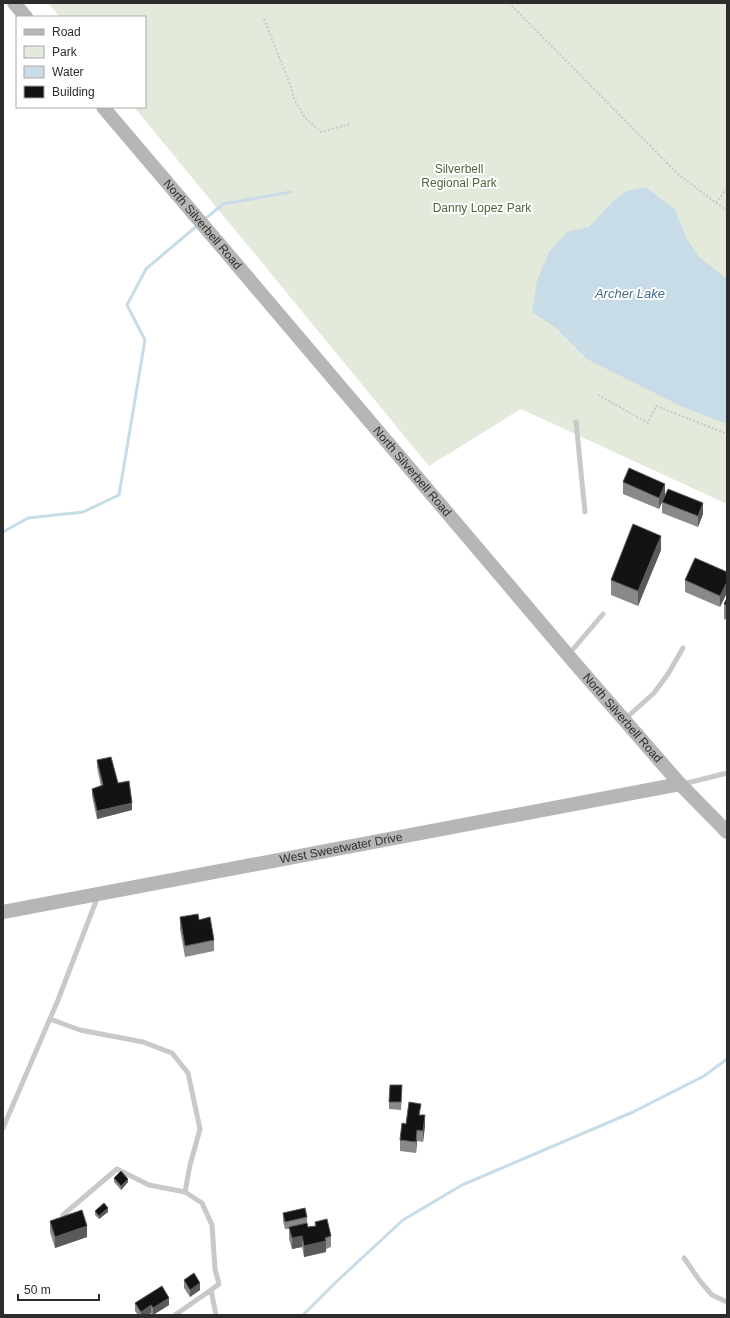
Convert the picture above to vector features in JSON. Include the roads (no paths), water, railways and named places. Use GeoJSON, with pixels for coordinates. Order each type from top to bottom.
{"type":"FeatureCollection","features":[{"type":"Feature","properties":{"kind":"main road"},"geometry":{"type":"LineString","coordinates":[[14,3],[25,16]]}},
{"type":"Feature","properties":{"kind":"main road","name":"North Silverbell Road"},"geometry":{"type":"LineString","coordinates":[[104,108],[568,655],[680,784],[727,832]]}},
{"type":"Feature","properties":{"kind":"main road","name":"West Sweetwater Drive"},"geometry":{"type":"LineString","coordinates":[[3,912],[680,784]]}},
{"type":"Feature","properties":{"kind":"lane"},"geometry":{"type":"LineString","coordinates":[[576,422],[585,512]]}},
{"type":"Feature","properties":{"kind":"lane"},"geometry":{"type":"LineString","coordinates":[[568,655],[603,614]]}},
{"type":"Feature","properties":{"kind":"lane"},"geometry":{"type":"LineString","coordinates":[[624,720],[654,693],[668,674],[683,648]]}},
{"type":"Feature","properties":{"kind":"lane"},"geometry":{"type":"LineString","coordinates":[[680,784],[727,773]]}},
{"type":"Feature","properties":{"kind":"lane"},"geometry":{"type":"LineString","coordinates":[[3,1128],[50,1019],[99,895]]}},
{"type":"Feature","properties":{"kind":"lane"},"geometry":{"type":"LineString","coordinates":[[50,1019],[80,1030],[143,1042],[172,1053],[188,1073],[200,1129],[185,1192]]}},
{"type":"Feature","properties":{"kind":"lane"},"geometry":{"type":"LineString","coordinates":[[63,1215],[117,1169],[149,1185],[185,1192],[202,1203],[212,1225],[215,1269],[219,1284],[175,1315]]}},
{"type":"Feature","properties":{"kind":"lane"},"geometry":{"type":"LineString","coordinates":[[684,1258],[712,1295],[727,1302]]}},
{"type":"Feature","properties":{"kind":"lane"},"geometry":{"type":"LineString","coordinates":[[211,1290],[216,1315]]}},
{"type":"Feature","properties":{"kind":"water","name":"Archer Lake"},"geometry":{"type":"Polygon","coordinates":[[[646,187],[675,210],[686,237],[698,256],[727,279],[727,424],[683,407],[587,359],[555,327],[532,312],[537,281],[549,252],[567,232],[589,227],[613,201],[627,191],[646,187]]]}},
{"type":"Feature","properties":{"kind":"waterway"},"geometry":{"type":"LineString","coordinates":[[205,219],[223,204],[291,192]]}},
{"type":"Feature","properties":{"kind":"waterway"},"geometry":{"type":"LineString","coordinates":[[3,532],[28,518],[83,512],[119,495],[145,340],[127,305],[146,269],[199,224]]}},
{"type":"Feature","properties":{"kind":"waterway"},"geometry":{"type":"LineString","coordinates":[[303,1315],[403,1220],[462,1185],[633,1112],[704,1076],[727,1059]]}},
{"type":"Feature","properties":{"kind":"park label","name":"Silverbell Regional Park"},"geometry":{"type":"Point","coordinates":[459,176]}},
{"type":"Feature","properties":{"kind":"park label","name":"Danny Lopez Park"},"geometry":{"type":"Point","coordinates":[482,208]}}]}
